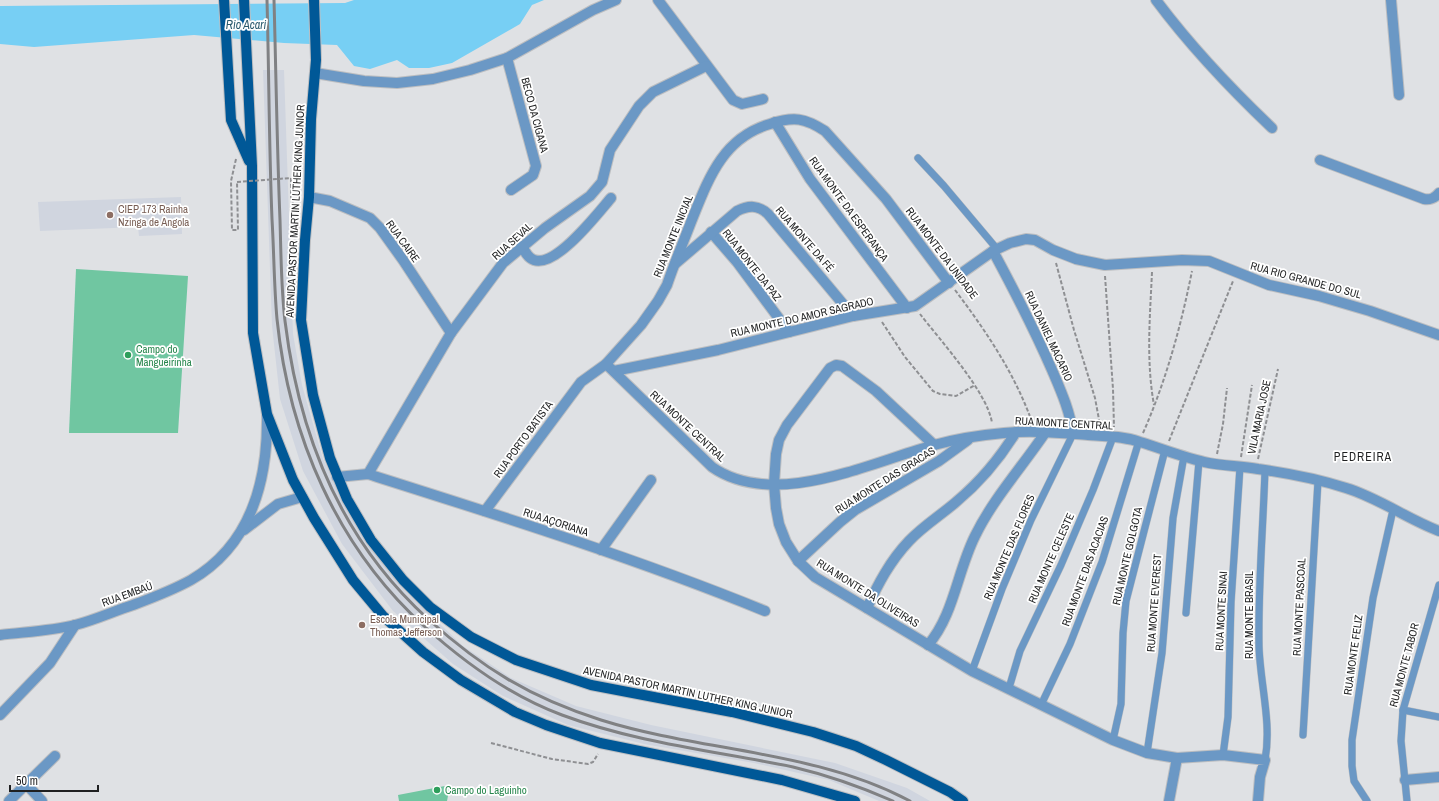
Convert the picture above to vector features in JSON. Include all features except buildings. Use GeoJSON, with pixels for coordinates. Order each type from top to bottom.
{"type":"FeatureCollection","features":[{"type":"Feature","properties":{"kind":"main road"},"geometry":{"type":"LineString","coordinates":[[224,0],[232,120],[252,166]]}},
{"type":"Feature","properties":{"kind":"main road"},"geometry":{"type":"LineString","coordinates":[[244,0],[252,166],[253,333],[267,414],[292,480],[353,580],[383,616],[423,652],[460,680],[515,712],[546,725],[600,743],[782,780],[855,801]]}},
{"type":"Feature","properties":{"kind":"main road","name":"AVENIDA PASTOR MARTIN LUTHER KING JUNIOR"},"geometry":{"type":"LineString","coordinates":[[314,0],[316,60],[311,119],[309,197],[301,320],[313,395],[330,458],[337,477],[371,540],[403,580],[430,607],[471,637],[516,660],[591,685],[732,712],[820,734],[856,746],[886,760],[950,792],[963,801]]}},
{"type":"Feature","properties":{"kind":"street"},"geometry":{"type":"LineString","coordinates":[[315,73],[364,81],[397,83],[433,79],[470,70],[507,58],[593,10],[616,0]]}},
{"type":"Feature","properties":{"kind":"street"},"geometry":{"type":"LineString","coordinates":[[658,0],[706,66],[735,102],[742,104],[763,99]]}},
{"type":"Feature","properties":{"kind":"street"},"geometry":{"type":"LineString","coordinates":[[1156,0],[1187,40],[1218,74],[1272,128]]}},
{"type":"Feature","properties":{"kind":"street"},"geometry":{"type":"LineString","coordinates":[[1391,0],[1399,95]]}},
{"type":"Feature","properties":{"kind":"street","name":"BECO DA CIGANA"},"geometry":{"type":"LineString","coordinates":[[507,58],[536,166],[533,175],[511,190]]}},
{"type":"Feature","properties":{"kind":"street","name":"RUA SEVAL"},"geometry":{"type":"LineString","coordinates":[[368,474],[451,333],[503,263],[522,246],[590,196],[602,182],[610,150],[644,102],[653,92],[706,66]]}},
{"type":"Feature","properties":{"kind":"street","name":"RUA MONTE INICIAL"},"geometry":{"type":"LineString","coordinates":[[581,382],[606,364],[641,325],[658,301],[674,266],[708,180],[722,157],[746,135],[761,126],[795,118]]}},
{"type":"Feature","properties":{"kind":"street","name":"RUA MONTE DA UNIDADE"},"geometry":{"type":"LineString","coordinates":[[795,118],[812,123],[837,144],[886,199],[949,283]]}},
{"type":"Feature","properties":{"kind":"street","name":"RUA MONTE DA ESPERANÇA"},"geometry":{"type":"LineString","coordinates":[[775,122],[810,179],[911,307]]}},
{"type":"Feature","properties":{"kind":"street"},"geometry":{"type":"LineString","coordinates":[[1320,160],[1424,199],[1430,200],[1436,197],[1439,193]]}},
{"type":"Feature","properties":{"kind":"street","name":"RUA CAIRE"},"geometry":{"type":"LineString","coordinates":[[309,197],[330,201],[370,218],[380,228],[404,260],[451,333]]}},
{"type":"Feature","properties":{"kind":"street"},"geometry":{"type":"LineString","coordinates":[[522,246],[532,259],[536,261],[548,259],[557,254],[586,228],[611,198]]}},
{"type":"Feature","properties":{"kind":"street","name":"RUA MONTE DA FÉ"},"geometry":{"type":"LineString","coordinates":[[674,266],[711,232],[745,207],[755,206],[763,210],[789,238],[853,316]]}},
{"type":"Feature","properties":{"kind":"street","name":"RUA MONTE DA PAZ"},"geometry":{"type":"LineString","coordinates":[[711,232],[737,262],[789,332]]}},
{"type":"Feature","properties":{"kind":"street","name":"RUA MONTE DO AMOR SAGRADO"},"geometry":{"type":"LineString","coordinates":[[614,370],[703,353],[853,316],[911,307],[949,283],[995,250],[1026,239]]}},
{"type":"Feature","properties":{"kind":"street","name":"RUA RIO GRANDE DO SUL"},"geometry":{"type":"LineString","coordinates":[[1026,239],[1034,240],[1053,250],[1076,259],[1105,265],[1194,260],[1209,261],[1269,285],[1319,296],[1370,311],[1439,335]]}},
{"type":"Feature","properties":{"kind":"street","name":"RUA DANIEL MACARIO"},"geometry":{"type":"LineString","coordinates":[[995,250],[1045,354],[1071,416],[1073,434]]}},
{"type":"Feature","properties":{"kind":"street","name":"RUA MONTE CENTRAL"},"geometry":{"type":"LineString","coordinates":[[606,364],[614,370],[712,468],[724,476],[736,480],[774,484],[814,480],[848,473],[934,445],[993,434],[1041,432],[1101,436],[1139,441],[1199,461],[1260,469],[1318,481],[1362,494],[1439,531]]}},
{"type":"Feature","properties":{"kind":"street","name":"RUA MONTE DA OLIVEIRAS"},"geometry":{"type":"LineString","coordinates":[[934,445],[876,390],[842,366],[836,365],[825,372],[787,425],[779,440],[776,454],[774,484],[779,524],[786,542],[798,561],[815,577],[902,628],[928,646],[972,671],[1113,740],[1147,753],[1177,758],[1223,755],[1265,760]]}},
{"type":"Feature","properties":{"kind":"street","name":"RUA PORTO BATISTA"},"geometry":{"type":"LineString","coordinates":[[485,512],[581,382]]}},
{"type":"Feature","properties":{"kind":"street","name":"RUA EMBAÚ"},"geometry":{"type":"LineString","coordinates":[[241,533],[253,507],[263,471],[267,433],[267,414]]}},
{"type":"Feature","properties":{"kind":"street"},"geometry":{"type":"LineString","coordinates":[[867,608],[891,562],[910,540],[978,482],[1007,446],[1016,432]]}},
{"type":"Feature","properties":{"kind":"street"},"geometry":{"type":"LineString","coordinates":[[928,646],[940,628],[946,615],[974,537],[984,519],[1041,432]]}},
{"type":"Feature","properties":{"kind":"street","name":"RUA MONTE DAS GRACAS"},"geometry":{"type":"LineString","coordinates":[[798,561],[855,510],[926,469],[970,438]]}},
{"type":"Feature","properties":{"kind":"street","name":"RUA AÇORIANA"},"geometry":{"type":"LineString","coordinates":[[337,477],[368,474],[602,550],[716,591],[765,611]]}},
{"type":"Feature","properties":{"kind":"street"},"geometry":{"type":"LineString","coordinates":[[602,550],[651,480]]}},
{"type":"Feature","properties":{"kind":"street","name":"RUA EMBAÚ"},"geometry":{"type":"LineString","coordinates":[[0,635],[75,625],[155,597],[191,580],[222,556],[241,533],[278,504],[302,497]]}},
{"type":"Feature","properties":{"kind":"street"},"geometry":{"type":"LineString","coordinates":[[0,715],[50,663],[75,625]]}},
{"type":"Feature","properties":{"kind":"street"},"geometry":{"type":"LineString","coordinates":[[9,801],[55,756]]}},
{"type":"Feature","properties":{"kind":"street"},"geometry":{"type":"LineString","coordinates":[[1169,801],[1177,758]]}},
{"type":"Feature","properties":{"kind":"street"},"geometry":{"type":"LineString","coordinates":[[1258,801],[1260,778],[1265,760]]}},
{"type":"Feature","properties":{"kind":"street"},"geometry":{"type":"LineString","coordinates":[[1404,780],[1439,777]]}},
{"type":"Feature","properties":{"kind":"street"},"geometry":{"type":"LineString","coordinates":[[26,784],[42,801]]}},
{"type":"Feature","properties":{"kind":"lane","name":"RUA DANIEL MACARIO"},"geometry":{"type":"LineString","coordinates":[[918,158],[944,186],[995,250]]}},
{"type":"Feature","properties":{"kind":"lane","name":"RUA MONTE DAS FLORES"},"geometry":{"type":"LineString","coordinates":[[972,671],[1002,590],[1031,520],[1073,434]]}},
{"type":"Feature","properties":{"kind":"lane","name":"RUA MONTE CELESTE"},"geometry":{"type":"LineString","coordinates":[[1009,688],[1020,651],[1061,565],[1093,490],[1113,437]]}},
{"type":"Feature","properties":{"kind":"lane","name":"RUA MONTE DAS ACACIAS"},"geometry":{"type":"LineString","coordinates":[[1041,705],[1070,644],[1102,562],[1139,441]]}},
{"type":"Feature","properties":{"kind":"lane","name":"RUA MONTE GOLGOTA"},"geometry":{"type":"LineString","coordinates":[[1113,740],[1121,704],[1123,633],[1126,601],[1165,450]]}},
{"type":"Feature","properties":{"kind":"lane","name":"RUA MONTE EVEREST"},"geometry":{"type":"LineString","coordinates":[[1147,753],[1162,652],[1173,518],[1184,456]]}},
{"type":"Feature","properties":{"kind":"lane"},"geometry":{"type":"LineString","coordinates":[[1186,613],[1199,461]]}},
{"type":"Feature","properties":{"kind":"lane","name":"RUA MONTE SINAI"},"geometry":{"type":"LineString","coordinates":[[1223,755],[1228,717],[1231,602],[1240,467]]}},
{"type":"Feature","properties":{"kind":"lane","name":"RUA MONTE BRASIL"},"geometry":{"type":"LineString","coordinates":[[1260,469],[1260,646],[1268,738],[1265,760]]}},
{"type":"Feature","properties":{"kind":"lane","name":"RUA MONTE PASCOAL"},"geometry":{"type":"LineString","coordinates":[[1303,735],[1318,481]]}},
{"type":"Feature","properties":{"kind":"lane","name":"RUA MONTE FELIZ"},"geometry":{"type":"LineString","coordinates":[[1367,801],[1354,781],[1352,766],[1352,740],[1373,598],[1393,510]]}},
{"type":"Feature","properties":{"kind":"lane","name":"RUA MONTE TABOR"},"geometry":{"type":"LineString","coordinates":[[1407,801],[1401,742],[1403,710],[1439,585]]}},
{"type":"Feature","properties":{"kind":"lane"},"geometry":{"type":"LineString","coordinates":[[1403,710],[1439,717]]}},
{"type":"Feature","properties":{"kind":"path"},"geometry":{"type":"LineString","coordinates":[[241,143],[231,181],[232,230],[238,230],[237,182],[291,178],[291,199],[296,211],[307,220]]}},
{"type":"Feature","properties":{"kind":"path"},"geometry":{"type":"LineString","coordinates":[[1053,250],[1074,330],[1095,398],[1101,436]]}},
{"type":"Feature","properties":{"kind":"path"},"geometry":{"type":"LineString","coordinates":[[1139,441],[1155,406],[1177,334],[1194,260]]}},
{"type":"Feature","properties":{"kind":"path"},"geometry":{"type":"LineString","coordinates":[[1152,262],[1149,356],[1151,385],[1155,406]]}},
{"type":"Feature","properties":{"kind":"path"},"geometry":{"type":"LineString","coordinates":[[1105,265],[1114,401],[1113,437]]}},
{"type":"Feature","properties":{"kind":"path"},"geometry":{"type":"LineString","coordinates":[[1165,450],[1236,273]]}},
{"type":"Feature","properties":{"kind":"path","name":"RUA MONTE DA UNIDADE"},"geometry":{"type":"LineString","coordinates":[[949,283],[975,317],[1004,364],[1041,432]]}},
{"type":"Feature","properties":{"kind":"path"},"geometry":{"type":"LineString","coordinates":[[911,307],[975,385],[991,416],[993,434]]}},
{"type":"Feature","properties":{"kind":"path"},"geometry":{"type":"LineString","coordinates":[[875,312],[905,357],[932,390],[940,394],[956,396],[975,385]]}},
{"type":"Feature","properties":{"kind":"path","name":"VILA MARIA JOSE"},"geometry":{"type":"LineString","coordinates":[[1260,469],[1278,369]]}},
{"type":"Feature","properties":{"kind":"path"},"geometry":{"type":"LineString","coordinates":[[1240,467],[1252,385]]}},
{"type":"Feature","properties":{"kind":"path"},"geometry":{"type":"LineString","coordinates":[[1215,464],[1222,430],[1227,388]]}},
{"type":"Feature","properties":{"kind":"path"},"geometry":{"type":"LineString","coordinates":[[491,743],[552,758],[588,764],[596,759],[600,743]]}},
{"type":"Feature","properties":{"kind":"shaded area"},"geometry":{"type":"Polygon","coordinates":[[[263,70],[284,70],[293,334],[302,385],[323,459],[356,524],[404,590],[463,646],[511,678],[576,706],[651,725],[835,763],[907,788],[930,801],[879,801],[829,780],[754,763],[644,744],[568,725],[503,696],[453,664],[393,611],[342,544],[303,471],[280,399],[272,326],[263,70]]]}},
{"type":"Feature","properties":{"kind":"shaded area","name":"CIEP 173 Rainha Nzinga de Angola"},"geometry":{"type":"Polygon","coordinates":[[[181,197],[182,234],[139,236],[138,227],[40,231],[38,202],[181,197]]]}},
{"type":"Feature","properties":{"kind":"green space","name":"Campo do Mangueirinha"},"geometry":{"type":"Polygon","coordinates":[[[76,269],[188,276],[178,433],[69,433],[76,269]]]}},
{"type":"Feature","properties":{"kind":"green space","name":"Campo do Laguinho"},"geometry":{"type":"Polygon","coordinates":[[[450,785],[447,801],[399,801],[398,795],[450,785]]]}},
{"type":"Feature","properties":{"kind":"water","name":"Rio Acari"},"geometry":{"type":"Polygon","coordinates":[[[354,0],[544,0],[532,5],[520,24],[452,63],[429,68],[409,68],[397,60],[370,69],[354,66],[337,45],[284,43],[194,35],[34,47],[0,44],[0,6],[345,3],[354,0]]]}},
{"type":"Feature","properties":{"kind":"railway"},"geometry":{"type":"LineString","coordinates":[[267,0],[270,164],[275,282],[277,319],[283,363],[293,405],[306,447],[322,487],[342,525],[366,561],[393,595],[440,640],[489,677],[506,688],[543,707],[590,725],[647,740],[806,770],[844,782],[893,801]]}},
{"type":"Feature","properties":{"kind":"railway"},"geometry":{"type":"LineString","coordinates":[[274,0],[282,283],[285,321],[292,364],[301,405],[313,445],[329,484],[348,520],[371,555],[397,588],[448,637],[488,667],[508,680],[552,702],[601,720],[640,731],[758,753],[836,771],[873,784],[910,801]]}},
{"type":"Feature","properties":{"kind":"place","name":"CIEP 173 Rainha Nzinga de Angola"},"geometry":{"type":"Point","coordinates":[110,215]}},
{"type":"Feature","properties":{"kind":"place","name":"Campo do Mangueirinha"},"geometry":{"type":"Point","coordinates":[128,355]}},
{"type":"Feature","properties":{"kind":"place","name":"Escola Municipal Thomas Jefferson"},"geometry":{"type":"Point","coordinates":[362,625]}},
{"type":"Feature","properties":{"kind":"place","name":"Campo do Laguinho"},"geometry":{"type":"Point","coordinates":[437,790]}},
{"type":"Feature","properties":{"kind":"district","name":"PEDREIRA"},"geometry":{"type":"Point","coordinates":[1363,457]}}]}
